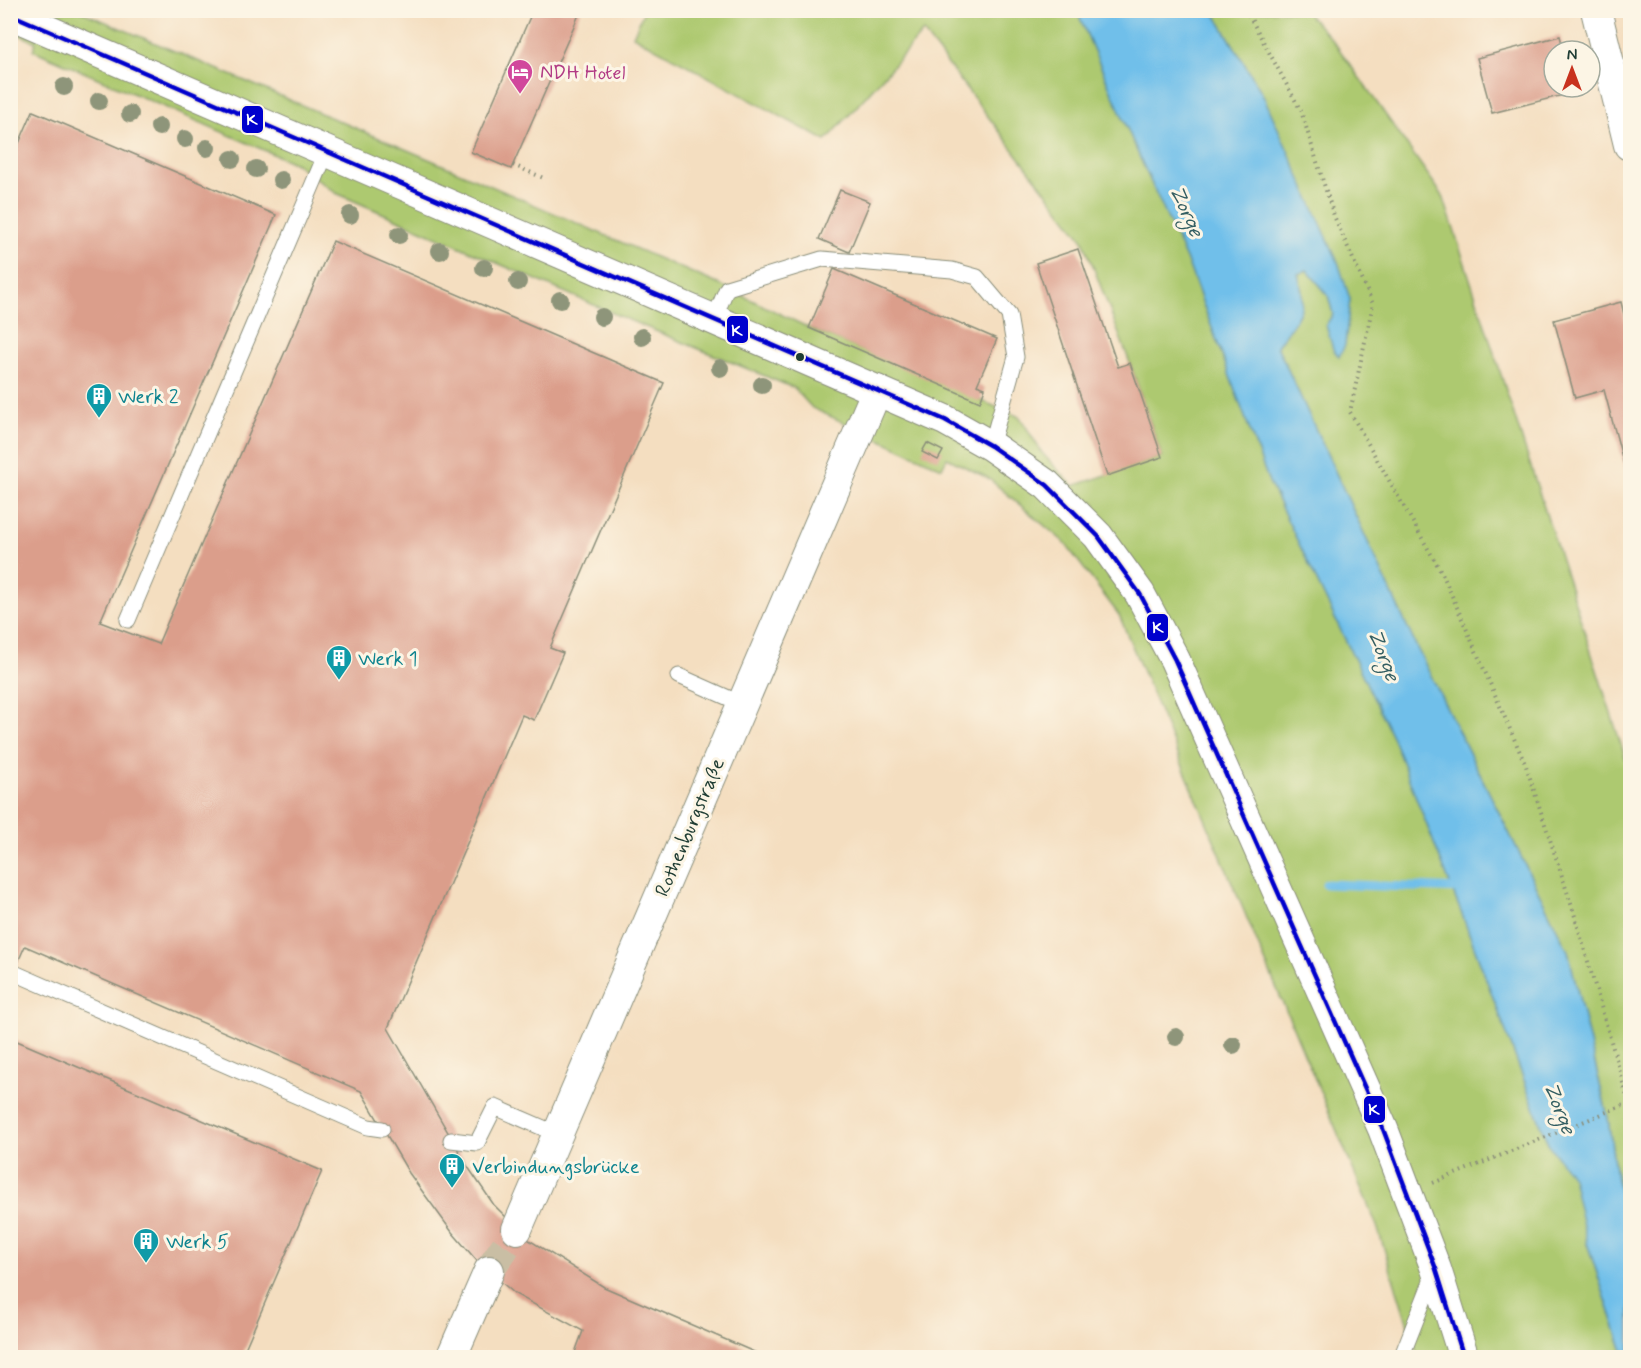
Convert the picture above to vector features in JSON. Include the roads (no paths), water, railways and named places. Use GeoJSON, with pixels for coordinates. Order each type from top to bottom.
{"type":"FeatureCollection","features":[{"type":"Feature","properties":{"kind":"street"},"geometry":{"type":"LineString","coordinates":[[1596,10],[1630,148]]}},
{"type":"Feature","properties":{"kind":"street"},"geometry":{"type":"LineString","coordinates":[[14,26],[327,151],[945,420],[991,446],[1047,485],[1098,536],[1140,594],[1175,660],[1383,1129],[1436,1269],[1464,1358]]}},
{"type":"Feature","properties":{"kind":"street","name":"Rothenburgstraße"},"geometry":{"type":"LineString","coordinates":[[517,1229],[877,390]]}},
{"type":"Feature","properties":{"kind":"street"},"geometry":{"type":"LineString","coordinates":[[451,1358],[489,1271]]}},
{"type":"Feature","properties":{"kind":"lane"},"geometry":{"type":"LineString","coordinates":[[128,620],[327,151]]}},
{"type":"Feature","properties":{"kind":"lane"},"geometry":{"type":"LineString","coordinates":[[714,319],[727,288],[822,259],[952,270],[977,277],[1009,315],[1017,357],[991,446]]}},
{"type":"Feature","properties":{"kind":"lane"},"geometry":{"type":"LineString","coordinates":[[680,676],[742,704]]}},
{"type":"Feature","properties":{"kind":"lane"},"geometry":{"type":"LineString","coordinates":[[10,970],[368,1127],[382,1129]]}},
{"type":"Feature","properties":{"kind":"lane"},"geometry":{"type":"LineString","coordinates":[[451,1140],[477,1143],[495,1107],[557,1134]]}},
{"type":"Feature","properties":{"kind":"lane"},"geometry":{"type":"LineString","coordinates":[[1401,1358],[1436,1269]]}},
{"type":"Feature","properties":{"kind":"water","name":"Zorge"},"geometry":{"type":"Polygon","coordinates":[[[1077,11],[1213,11],[1262,93],[1338,262],[1350,299],[1345,345],[1339,357],[1333,349],[1326,325],[1333,314],[1328,295],[1307,270],[1298,274],[1302,297],[1299,313],[1277,346],[1417,648],[1568,951],[1608,1118],[1615,1170],[1630,1240],[1630,1357],[1625,1357],[1587,1243],[1572,1177],[1548,1144],[1392,736],[1269,482],[1188,263],[1077,11]]]}},
{"type":"Feature","properties":{"kind":"waterway"},"geometry":{"type":"LineString","coordinates":[[1326,884],[1465,889]]}},
{"type":"Feature","properties":{"kind":"tunnel"},"geometry":{"type":"LineString","coordinates":[[489,1271],[517,1229]]}},
{"type":"Feature","properties":{"kind":"place","name":"NDH Hotel"},"geometry":{"type":"Point","coordinates":[520,95]}},
{"type":"Feature","properties":{"kind":"place","name":"Werk 2"},"geometry":{"type":"Point","coordinates":[99,419]}},
{"type":"Feature","properties":{"kind":"place","name":"Werk 1"},"geometry":{"type":"Point","coordinates":[339,681]}},
{"type":"Feature","properties":{"kind":"place","name":"Verbindungsbrücke"},"geometry":{"type":"Point","coordinates":[452,1189]}},
{"type":"Feature","properties":{"kind":"place","name":"Werk 5"},"geometry":{"type":"Point","coordinates":[146,1264]}}]}
